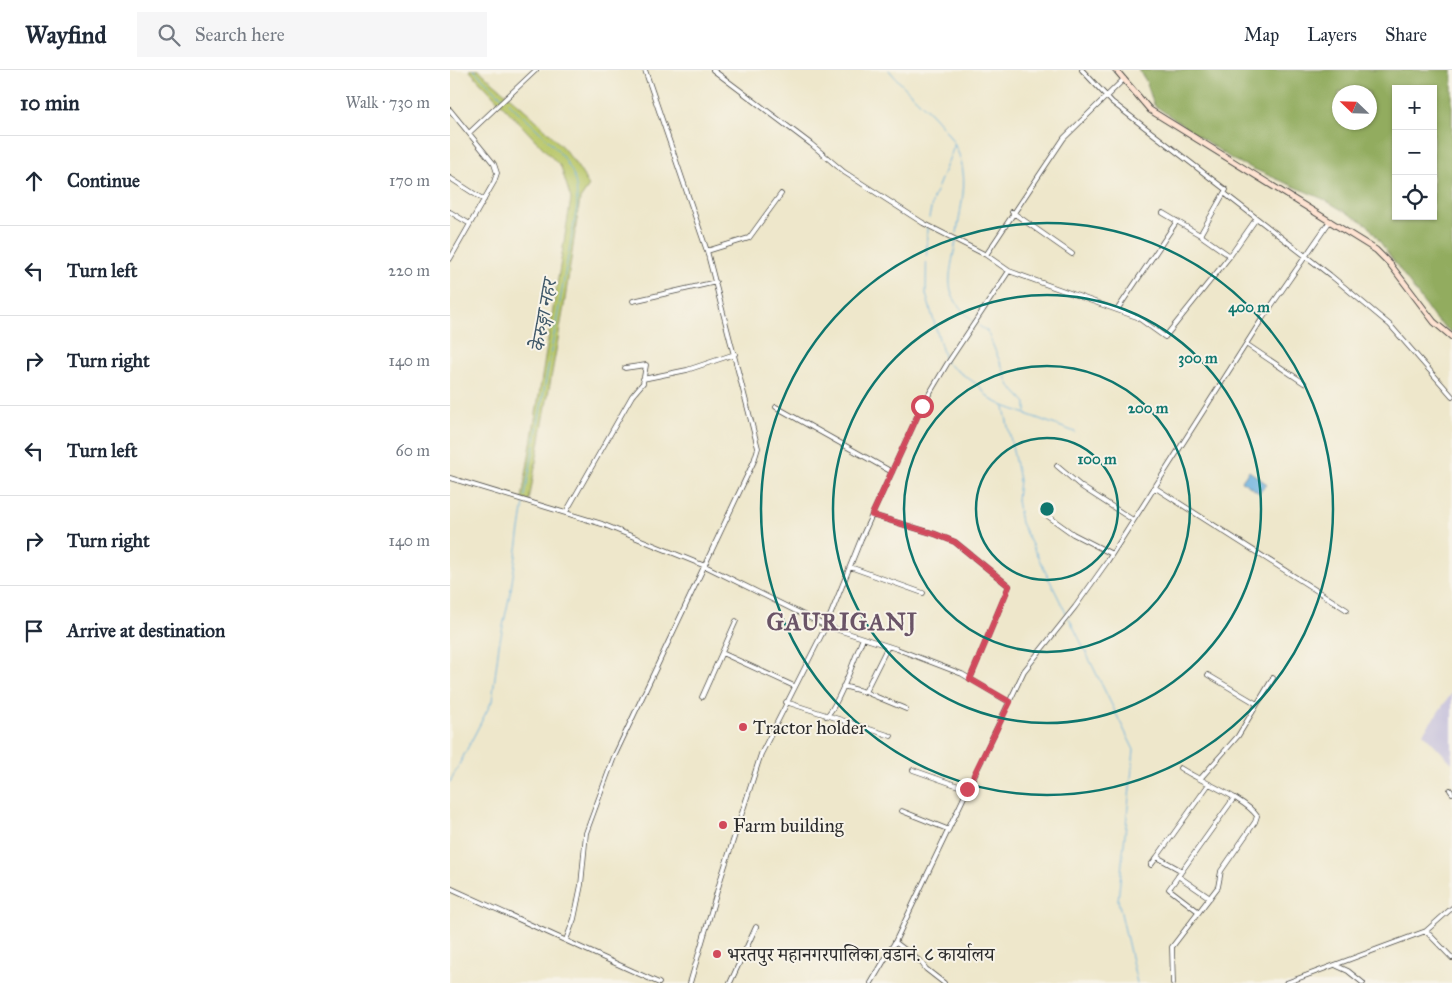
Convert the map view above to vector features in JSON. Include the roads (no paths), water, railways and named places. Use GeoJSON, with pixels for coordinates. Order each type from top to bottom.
{"type":"FeatureCollection","features":[{"type":"Feature","properties":{"kind":"main road"},"geometry":{"type":"LineString","coordinates":[[1116,70],[1150,110],[1376,250],[1390,264],[1434,322],[1452,337]]}},
{"type":"Feature","properties":{"kind":"street"},"geometry":{"type":"LineString","coordinates":[[469,133],[536,70]]}},
{"type":"Feature","properties":{"kind":"street"},"geometry":{"type":"LineString","coordinates":[[566,940],[574,919],[581,885],[586,833],[614,757],[754,461],[758,448],[707,251],[645,70]]}},
{"type":"Feature","properties":{"kind":"street"},"geometry":{"type":"LineString","coordinates":[[713,70],[811,144],[844,172],[923,223],[986,254],[1008,271],[1137,317],[1165,337],[1230,256],[1256,219]]}},
{"type":"Feature","properties":{"kind":"street"},"geometry":{"type":"LineString","coordinates":[[1082,70],[1106,96],[1226,190],[1200,235]]}},
{"type":"Feature","properties":{"kind":"street"},"geometry":{"type":"LineString","coordinates":[[986,254],[1012,212],[1064,138],[1124,79]]}},
{"type":"Feature","properties":{"kind":"street"},"geometry":{"type":"LineString","coordinates":[[450,110],[496,168],[496,178],[450,259]]}},
{"type":"Feature","properties":{"kind":"street"},"geometry":{"type":"LineString","coordinates":[[450,178],[484,200]]}},
{"type":"Feature","properties":{"kind":"street"},"geometry":{"type":"LineString","coordinates":[[1224,193],[1390,325],[1452,396]]}},
{"type":"Feature","properties":{"kind":"street"},"geometry":{"type":"LineString","coordinates":[[707,251],[749,238],[781,194]]}},
{"type":"Feature","properties":{"kind":"street"},"geometry":{"type":"LineString","coordinates":[[450,212],[470,224]]}},
{"type":"Feature","properties":{"kind":"street"},"geometry":{"type":"LineString","coordinates":[[1012,212],[1072,254]]}},
{"type":"Feature","properties":{"kind":"street"},"geometry":{"type":"LineString","coordinates":[[1163,213],[1230,256]]}},
{"type":"Feature","properties":{"kind":"street"},"geometry":{"type":"LineString","coordinates":[[1117,310],[1176,221]]}},
{"type":"Feature","properties":{"kind":"street"},"geometry":{"type":"LineString","coordinates":[[871,983],[895,942],[947,829],[1024,671],[1075,607],[1112,554],[1246,344],[1330,221]]}},
{"type":"Feature","properties":{"kind":"street"},"geometry":{"type":"LineString","coordinates":[[690,983],[752,779],[786,702],[826,626],[872,515],[929,392],[1008,271]]}},
{"type":"Feature","properties":{"kind":"street"},"geometry":{"type":"LineString","coordinates":[[633,301],[716,282]]}},
{"type":"Feature","properties":{"kind":"street"},"geometry":{"type":"LineString","coordinates":[[1246,344],[1304,384]]}},
{"type":"Feature","properties":{"kind":"street"},"geometry":{"type":"LineString","coordinates":[[643,378],[687,370],[735,354]]}},
{"type":"Feature","properties":{"kind":"street"},"geometry":{"type":"LineString","coordinates":[[566,512],[643,378],[646,365],[625,368]]}},
{"type":"Feature","properties":{"kind":"street"},"geometry":{"type":"LineString","coordinates":[[776,408],[892,472]]}},
{"type":"Feature","properties":{"kind":"street"},"geometry":{"type":"LineString","coordinates":[[1057,466],[1082,487],[1133,520]]}},
{"type":"Feature","properties":{"kind":"street"},"geometry":{"type":"LineString","coordinates":[[450,478],[464,484],[566,512],[602,524],[705,566],[826,626],[888,646],[970,679],[1010,702]]}},
{"type":"Feature","properties":{"kind":"street"},"geometry":{"type":"LineString","coordinates":[[1154,487],[1347,610]]}},
{"type":"Feature","properties":{"kind":"street"},"geometry":{"type":"LineString","coordinates":[[1045,514],[1073,534],[1112,554]]}},
{"type":"Feature","properties":{"kind":"street"},"geometry":{"type":"LineString","coordinates":[[872,515],[955,542],[1009,586],[970,679]]}},
{"type":"Feature","properties":{"kind":"street"},"geometry":{"type":"LineString","coordinates":[[850,567],[924,593]]}},
{"type":"Feature","properties":{"kind":"street"},"geometry":{"type":"LineString","coordinates":[[702,697],[736,621]]}},
{"type":"Feature","properties":{"kind":"street"},"geometry":{"type":"LineString","coordinates":[[826,716],[831,713],[863,638]]}},
{"type":"Feature","properties":{"kind":"street"},"geometry":{"type":"LineString","coordinates":[[865,692],[888,646]]}},
{"type":"Feature","properties":{"kind":"street"},"geometry":{"type":"LineString","coordinates":[[722,653],[794,686]]}},
{"type":"Feature","properties":{"kind":"street"},"geometry":{"type":"LineString","coordinates":[[1208,675],[1257,704]]}},
{"type":"Feature","properties":{"kind":"street"},"geometry":{"type":"LineString","coordinates":[[1200,779],[1238,736],[1273,678]]}},
{"type":"Feature","properties":{"kind":"street"},"geometry":{"type":"LineString","coordinates":[[843,686],[865,692],[906,709]]}},
{"type":"Feature","properties":{"kind":"street"},"geometry":{"type":"LineString","coordinates":[[786,702],[891,736]]}},
{"type":"Feature","properties":{"kind":"street"},"geometry":{"type":"LineString","coordinates":[[1173,983],[1172,947],[1218,887],[1221,871],[1255,822],[1257,816],[1234,798],[1180,768]]}},
{"type":"Feature","properties":{"kind":"street"},"geometry":{"type":"LineString","coordinates":[[913,770],[967,789]]}},
{"type":"Feature","properties":{"kind":"street"},"geometry":{"type":"LineString","coordinates":[[1151,865],[1209,784]]}},
{"type":"Feature","properties":{"kind":"street"},"geometry":{"type":"LineString","coordinates":[[1199,912],[1169,890],[1234,798]]}},
{"type":"Feature","properties":{"kind":"street"},"geometry":{"type":"LineString","coordinates":[[902,811],[947,829]]}},
{"type":"Feature","properties":{"kind":"street"},"geometry":{"type":"LineString","coordinates":[[1157,857],[1182,871]]}},
{"type":"Feature","properties":{"kind":"street"},"geometry":{"type":"LineString","coordinates":[[1178,876],[1210,898]]}},
{"type":"Feature","properties":{"kind":"street"},"geometry":{"type":"LineString","coordinates":[[450,888],[659,983]]}},
{"type":"Feature","properties":{"kind":"street"},"geometry":{"type":"LineString","coordinates":[[1286,983],[1337,966],[1426,931],[1452,908]]}},
{"type":"Feature","properties":{"kind":"street"},"geometry":{"type":"LineString","coordinates":[[730,983],[756,927]]}},
{"type":"Feature","properties":{"kind":"street"},"geometry":{"type":"LineString","coordinates":[[1426,931],[1452,958]]}},
{"type":"Feature","properties":{"kind":"street"},"geometry":{"type":"LineString","coordinates":[[895,942],[944,983]]}},
{"type":"Feature","properties":{"kind":"street"},"geometry":{"type":"LineString","coordinates":[[1337,966],[1348,971],[1363,983]]}},
{"type":"Feature","properties":{"kind":"water"},"geometry":{"type":"Polygon","coordinates":[[[1249,471],[1267,484],[1259,493],[1242,481],[1249,471]]]}},
{"type":"Feature","properties":{"kind":"waterway","name":"केेरुङ्गा नहर"},"geometry":{"type":"LineString","coordinates":[[474,70],[503,98]]}},
{"type":"Feature","properties":{"kind":"waterway"},"geometry":{"type":"LineString","coordinates":[[889,70],[934,116],[953,142],[959,156],[964,186],[957,233]]}},
{"type":"Feature","properties":{"kind":"waterway","name":"केेरुङ्गा नहर"},"geometry":{"type":"LineString","coordinates":[[508,102],[550,141],[564,159],[574,177],[577,197],[577,207],[525,496]]}},
{"type":"Feature","properties":{"kind":"waterway"},"geometry":{"type":"LineString","coordinates":[[929,218],[933,199],[955,144]]}},
{"type":"Feature","properties":{"kind":"waterway"},"geometry":{"type":"LineString","coordinates":[[927,227],[926,294],[946,363]]}},
{"type":"Feature","properties":{"kind":"waterway"},"geometry":{"type":"LineString","coordinates":[[956,241],[951,266],[950,285],[956,302],[974,322]]}},
{"type":"Feature","properties":{"kind":"waterway"},"geometry":{"type":"LineString","coordinates":[[979,326],[987,331],[1010,386],[1026,403],[1026,412]]}},
{"type":"Feature","properties":{"kind":"waterway"},"geometry":{"type":"LineString","coordinates":[[949,365],[978,385],[990,399],[1075,432]]}},
{"type":"Feature","properties":{"kind":"waterway"},"geometry":{"type":"LineString","coordinates":[[1004,407],[1019,480],[1017,500],[1021,523],[1066,613]]}},
{"type":"Feature","properties":{"kind":"waterway","name":"केेरुङ्गा नहर"},"geometry":{"type":"LineString","coordinates":[[450,782],[492,701],[499,645],[511,589],[524,503]]}},
{"type":"Feature","properties":{"kind":"waterway"},"geometry":{"type":"LineString","coordinates":[[1069,618],[1134,750],[1118,900],[1137,983]]}},
{"type":"Feature","properties":{"kind":"place","name":"Tractor holder"},"geometry":{"type":"Point","coordinates":[743,727]}},
{"type":"Feature","properties":{"kind":"place","name":"Farm building"},"geometry":{"type":"Point","coordinates":[723,825]}},
{"type":"Feature","properties":{"kind":"place","name":"भरतपुर महानगरपालिका वडानं. ८ कार्यालय"},"geometry":{"type":"Point","coordinates":[717,954]}},
{"type":"Feature","properties":{"kind":"district","name":"GAURIGANJ"},"geometry":{"type":"Point","coordinates":[842,622]}}]}
